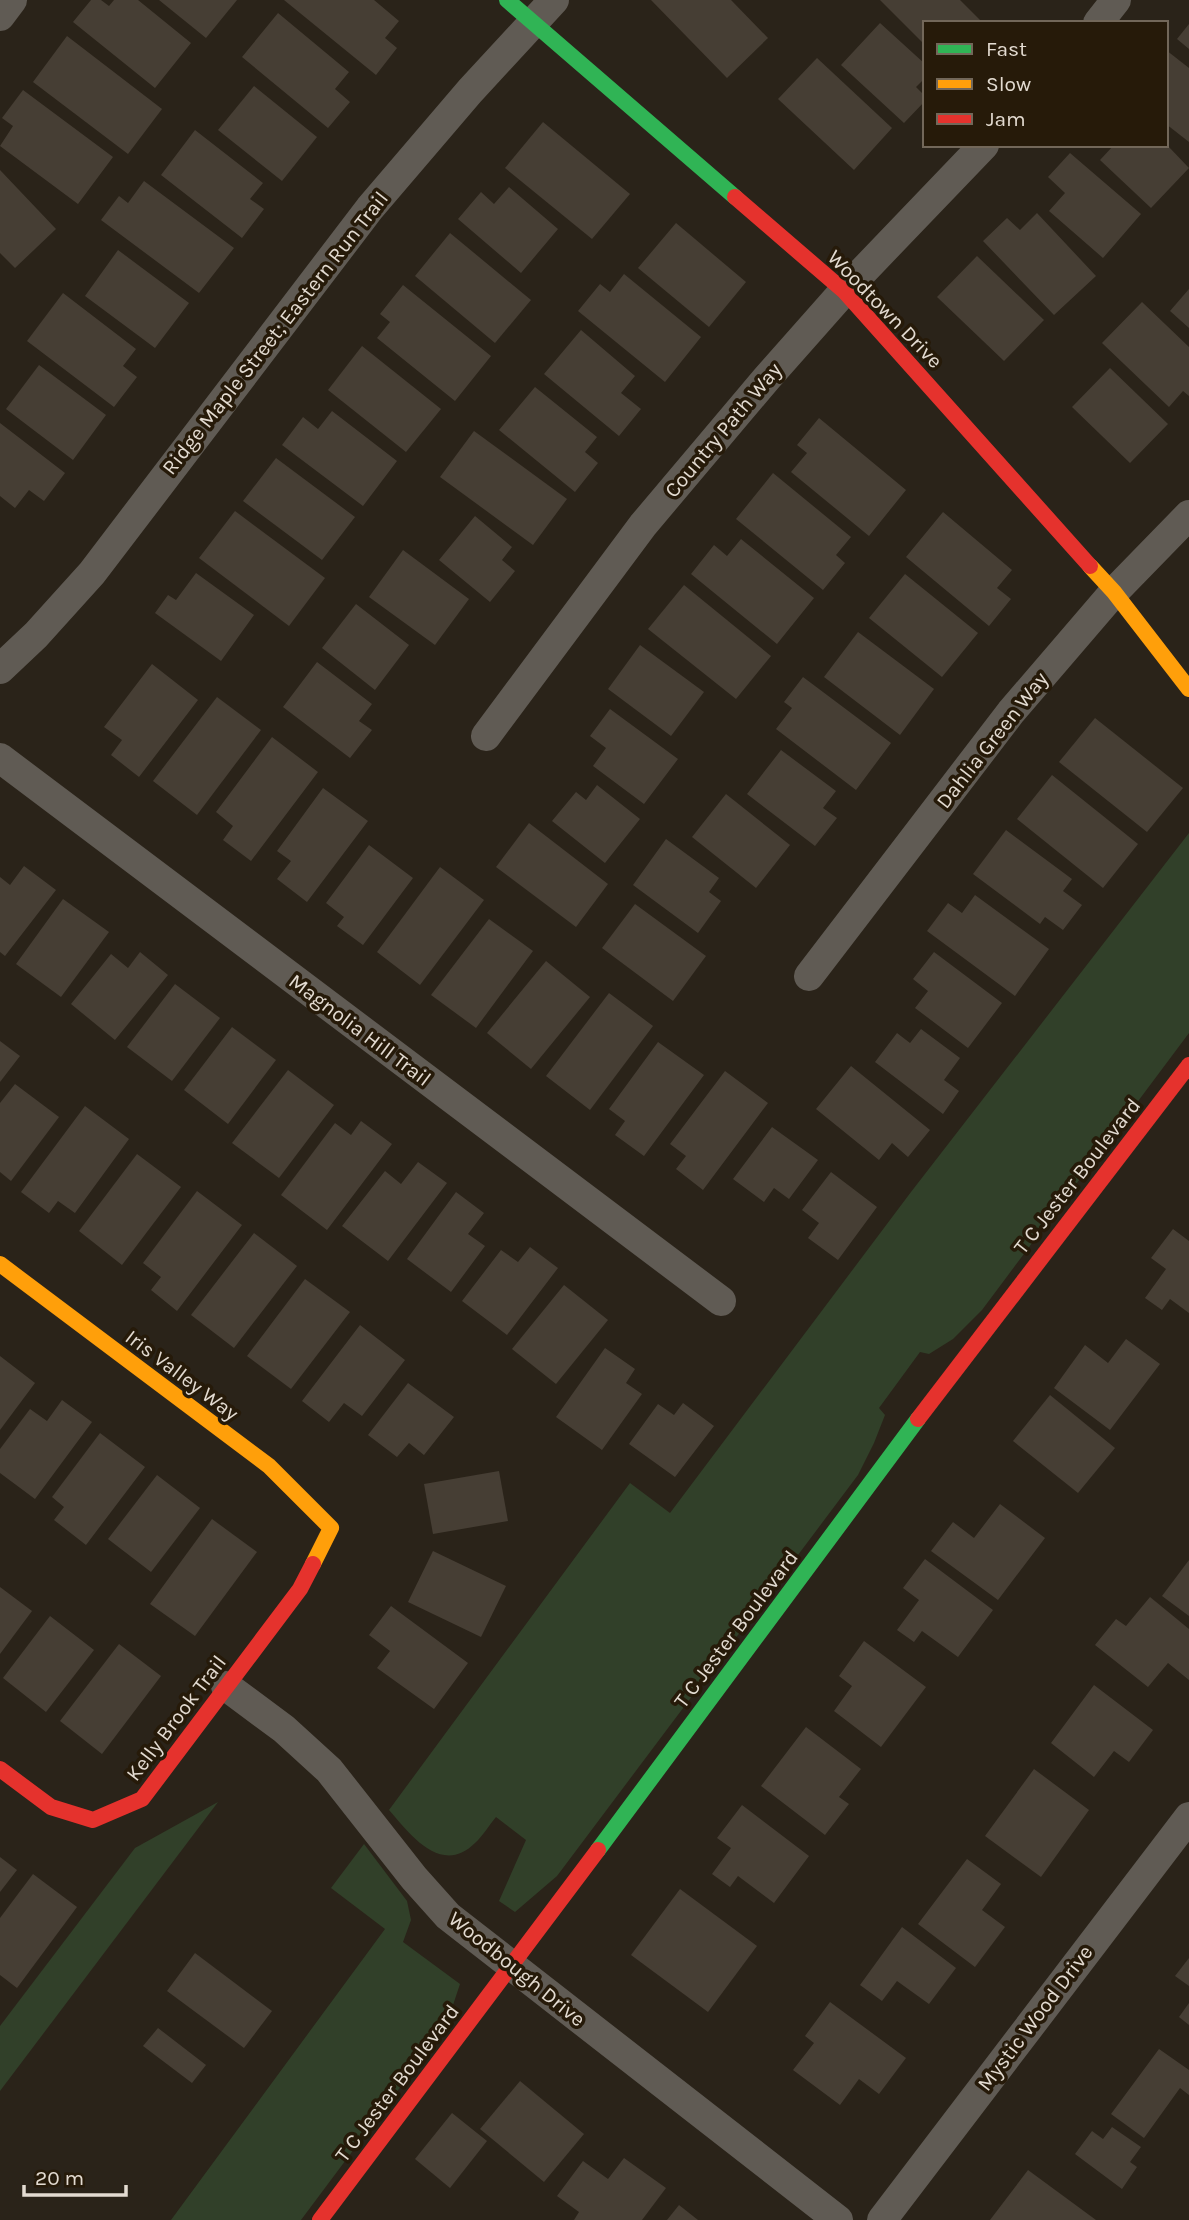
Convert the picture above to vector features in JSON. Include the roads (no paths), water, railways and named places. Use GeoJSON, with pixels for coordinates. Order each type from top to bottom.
{"type":"FeatureCollection","features":[{"type":"Feature","properties":{"kind":"street"},"geometry":{"type":"LineString","coordinates":[[0,16],[12,0]]}},
{"type":"Feature","properties":{"kind":"street","name":"Woodtown Drive"},"geometry":{"type":"LineString","coordinates":[[508,0],[544,11],[844,291],[1114,592],[1189,689]]}},
{"type":"Feature","properties":{"kind":"street"},"geometry":{"type":"LineString","coordinates":[[1100,21],[1116,0]]}},
{"type":"Feature","properties":{"kind":"street","name":"Ridge Maple Street; Eastern Run Trail"},"geometry":{"type":"LineString","coordinates":[[0,669],[36,635],[92,573],[370,208],[470,91],[544,11]]}},
{"type":"Feature","properties":{"kind":"street","name":"Country Path Way"},"geometry":{"type":"LineString","coordinates":[[486,736],[643,525],[844,291],[982,147]]}},
{"type":"Feature","properties":{"kind":"street","name":"Dahlia Green Way"},"geometry":{"type":"LineString","coordinates":[[809,976],[1011,712],[1114,592],[1189,515]]}},
{"type":"Feature","properties":{"kind":"street","name":"Magnolia Hill Trail"},"geometry":{"type":"LineString","coordinates":[[0,758],[721,1301]]}},
{"type":"Feature","properties":{"kind":"street","name":"T C Jester Boulevard"},"geometry":{"type":"LineString","coordinates":[[320,2220],[928,1405],[1189,1065]]}},
{"type":"Feature","properties":{"kind":"street","name":"Iris Valley Way"},"geometry":{"type":"LineString","coordinates":[[0,1264],[269,1466],[331,1528]]}},
{"type":"Feature","properties":{"kind":"street","name":"Kelly Brook Trail"},"geometry":{"type":"LineString","coordinates":[[0,1769],[51,1807],[93,1820],[142,1799],[300,1589],[331,1528]]}},
{"type":"Feature","properties":{"kind":"street","name":"Woodbough Drive"},"geometry":{"type":"LineString","coordinates":[[226,1686],[284,1729],[329,1770],[414,1878],[448,1916],[838,2220]]}},
{"type":"Feature","properties":{"kind":"street","name":"Mystic Wood Drive"},"geometry":{"type":"LineString","coordinates":[[882,2220],[1189,1817]]}}]}
